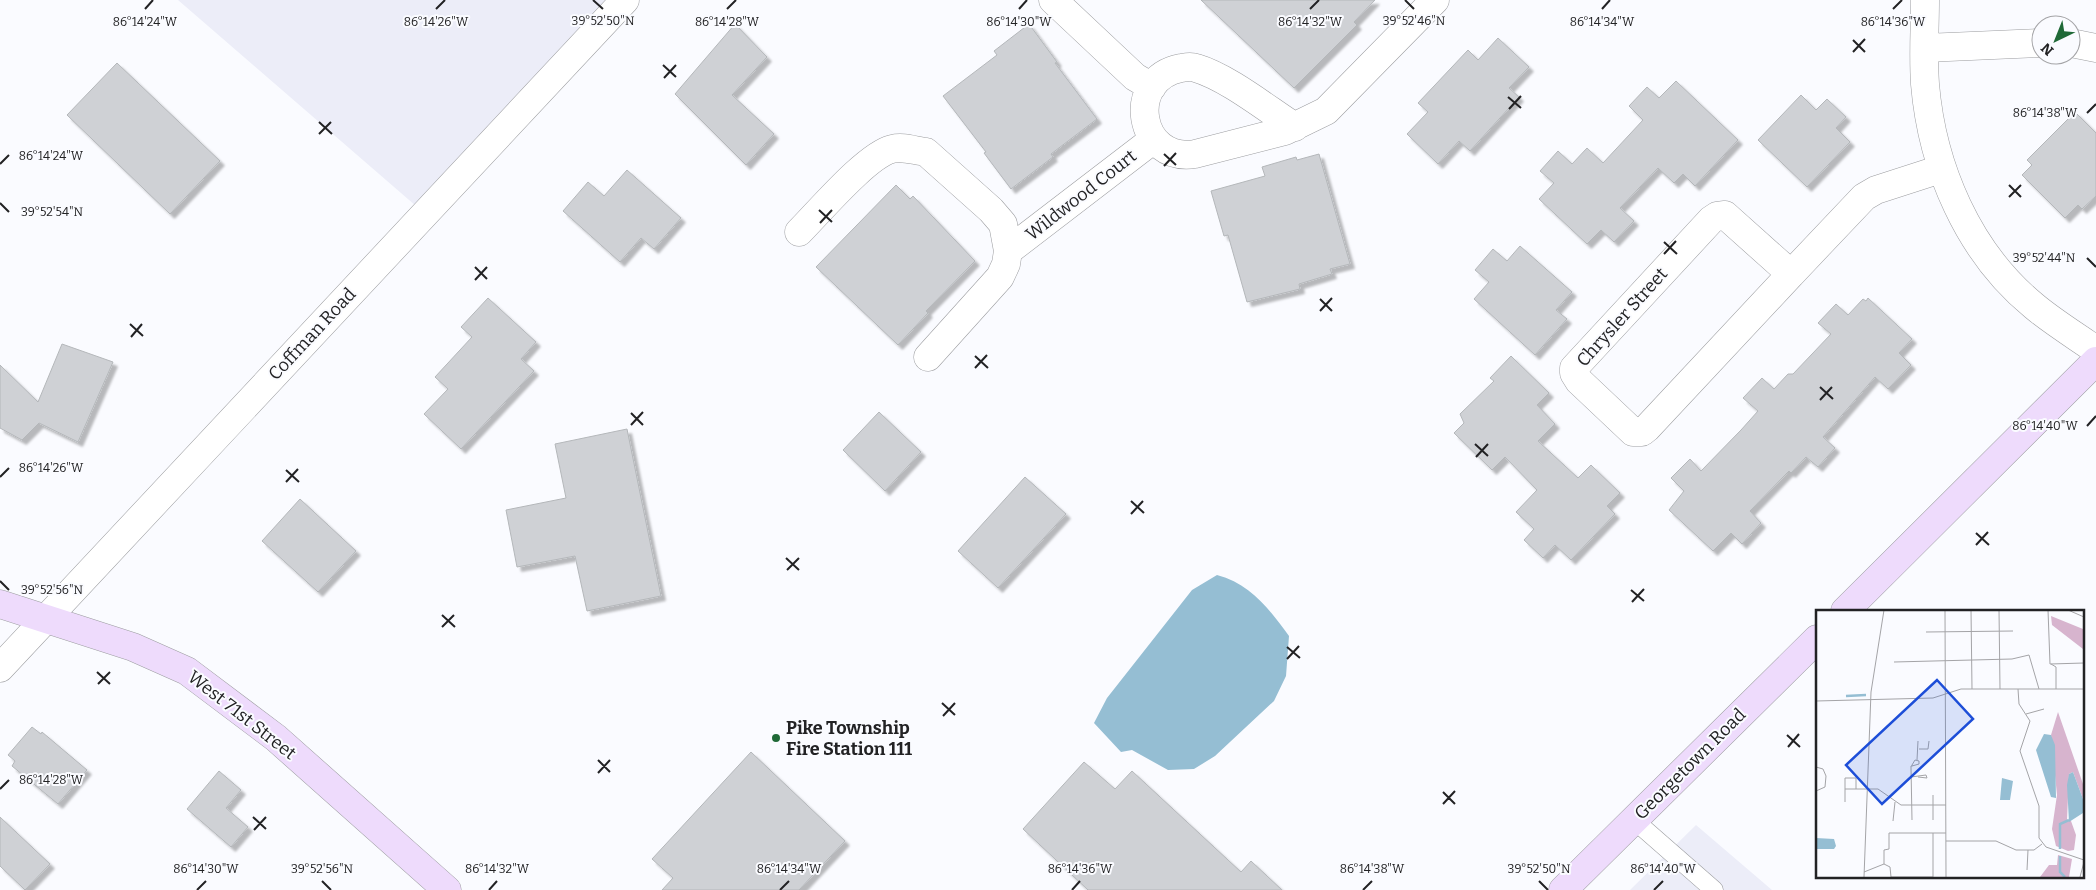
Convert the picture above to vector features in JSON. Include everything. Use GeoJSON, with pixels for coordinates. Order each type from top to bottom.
{"type":"FeatureCollection","features":[{"type":"Feature","properties":{"kind":"main road"},"geometry":{"type":"LineString","coordinates":[[1846,610],[2096,361]]}},
{"type":"Feature","properties":{"kind":"main road","name":"West 71st Street"},"geometry":{"type":"LineString","coordinates":[[0,604],[133,647],[187,671],[276,738],[448,890]]}},
{"type":"Feature","properties":{"kind":"main road","name":"Georgetown Road"},"geometry":{"type":"LineString","coordinates":[[1563,890],[1816,640]]}},
{"type":"Feature","properties":{"kind":"street","name":"Coffman Road"},"geometry":{"type":"LineString","coordinates":[[0,668],[625,0]]}},
{"type":"Feature","properties":{"kind":"street"},"geometry":{"type":"LineString","coordinates":[[1053,0],[1135,78],[1152,87],[1168,72],[1189,67],[1196,68],[1214,75],[1295,127]]}},
{"type":"Feature","properties":{"kind":"street"},"geometry":{"type":"LineString","coordinates":[[1925,0],[1925,82],[1928,110],[1941,169],[1959,210],[1974,236],[2010,283],[2034,307],[2096,350]]}},
{"type":"Feature","properties":{"kind":"street","name":"Wildwood Court"},"geometry":{"type":"LineString","coordinates":[[1152,87],[1146,98],[1144,111],[1146,125],[1154,139],[1162,147],[1180,155],[1187,155],[1295,127],[1314,119],[1336,102],[1431,1]]}},
{"type":"Feature","properties":{"kind":"street"},"geometry":{"type":"LineString","coordinates":[[1925,48],[2031,43]]}},
{"type":"Feature","properties":{"kind":"street"},"geometry":{"type":"LineString","coordinates":[[2081,45],[2096,48]]}},
{"type":"Feature","properties":{"kind":"street","name":"Wildwood Court"},"geometry":{"type":"LineString","coordinates":[[1008,251],[1154,139]]}},
{"type":"Feature","properties":{"kind":"street","name":"Wildwood Court"},"geometry":{"type":"LineString","coordinates":[[799,232],[870,161],[893,148],[926,152],[991,210],[1003,224],[1008,251],[1006,264],[1000,277],[928,357]]}},
{"type":"Feature","properties":{"kind":"street","name":"Chrysler Street"},"geometry":{"type":"LineString","coordinates":[[1791,274],[1726,214],[1717,216],[1576,363],[1574,373],[1578,381],[1633,432],[1642,432],[1864,197],[1876,190],[1941,169]]}},
{"type":"Feature","properties":{"kind":"lane"},"geometry":{"type":"LineString","coordinates":[[1634,820],[1714,890]]}},
{"type":"Feature","properties":{"kind":"shaded area"},"geometry":{"type":"Polygon","coordinates":[[[178,0],[607,0],[416,206],[178,0]]]}},
{"type":"Feature","properties":{"kind":"shaded area"},"geometry":{"type":"Polygon","coordinates":[[[1696,825],[1772,890],[1630,890],[1696,825]]]}},
{"type":"Feature","properties":{"kind":"water"},"geometry":{"type":"Polygon","coordinates":[[[1217,575],[1229,579],[1249,591],[1274,616],[1289,636],[1286,676],[1274,701],[1215,756],[1194,769],[1168,770],[1132,750],[1121,752],[1094,723],[1107,698],[1192,590],[1217,575]]]}},
{"type":"Feature","properties":{"kind":"building"},"geometry":{"type":"Polygon","coordinates":[[[1201,0],[1375,0],[1354,22],[1357,25],[1294,88],[1201,0]]]}},
{"type":"Feature","properties":{"kind":"building"},"geometry":{"type":"Polygon","coordinates":[[[735,24],[767,57],[732,95],[774,134],[746,165],[675,94],[735,24]]]}},
{"type":"Feature","properties":{"kind":"building"},"geometry":{"type":"Polygon","coordinates":[[[1029,24],[1057,62],[1055,63],[1097,119],[1051,154],[1053,157],[1011,189],[984,153],[986,152],[943,96],[997,55],[994,51],[1029,24]]]}},
{"type":"Feature","properties":{"kind":"building"},"geometry":{"type":"Polygon","coordinates":[[[1498,38],[1529,67],[1509,88],[1519,97],[1470,151],[1459,141],[1438,164],[1407,134],[1428,112],[1418,103],[1468,50],[1478,60],[1498,38]]]}},
{"type":"Feature","properties":{"kind":"building"},"geometry":{"type":"Polygon","coordinates":[[[117,63],[220,161],[170,214],[67,115],[117,63]]]}},
{"type":"Feature","properties":{"kind":"building"},"geometry":{"type":"Polygon","coordinates":[[[1676,81],[1738,140],[1695,186],[1683,174],[1674,183],[1658,168],[1620,208],[1634,221],[1614,242],[1601,230],[1587,244],[1539,199],[1554,183],[1540,171],[1558,151],[1572,164],[1587,148],[1603,163],[1643,120],[1629,106],[1647,87],[1659,98],[1676,81]]]}},
{"type":"Feature","properties":{"kind":"building"},"geometry":{"type":"Polygon","coordinates":[[[1801,95],[1816,110],[1827,99],[1846,117],[1836,128],[1850,142],[1807,187],[1758,140],[1801,95]]]}},
{"type":"Feature","properties":{"kind":"building"},"geometry":{"type":"Polygon","coordinates":[[[2075,112],[2096,133],[2096,196],[2082,209],[2078,205],[2065,218],[2022,175],[2032,165],[2027,160],[2075,112]]]}},
{"type":"Feature","properties":{"kind":"building"},"geometry":{"type":"Polygon","coordinates":[[[1319,154],[1350,264],[1330,269],[1332,274],[1299,284],[1300,289],[1247,302],[1228,235],[1224,236],[1211,191],[1265,176],[1262,167],[1296,157],[1297,160],[1319,154]]]}},
{"type":"Feature","properties":{"kind":"building"},"geometry":{"type":"Polygon","coordinates":[[[627,170],[681,218],[654,249],[641,238],[620,262],[563,211],[588,182],[604,196],[627,170]]]}},
{"type":"Feature","properties":{"kind":"building"},"geometry":{"type":"Polygon","coordinates":[[[896,185],[910,199],[913,196],[975,261],[926,311],[928,313],[898,345],[816,267],[896,185]]]}},
{"type":"Feature","properties":{"kind":"building"},"geometry":{"type":"Polygon","coordinates":[[[1520,246],[1572,292],[1556,310],[1567,319],[1535,355],[1474,299],[1489,282],[1475,270],[1493,249],[1507,261],[1520,246]]]}},
{"type":"Feature","properties":{"kind":"building"},"geometry":{"type":"Polygon","coordinates":[[[488,298],[536,342],[521,359],[534,371],[461,449],[424,414],[448,389],[435,377],[472,337],[461,327],[488,298]]]}},
{"type":"Feature","properties":{"kind":"building"},"geometry":{"type":"Polygon","coordinates":[[[1868,298],[1912,339],[1899,353],[1911,365],[1888,389],[1875,377],[1823,437],[1835,448],[1818,467],[1806,457],[1791,473],[1789,471],[1750,511],[1761,523],[1742,544],[1731,533],[1713,551],[1669,510],[1684,491],[1671,478],[1690,459],[1701,471],[1741,430],[1758,411],[1743,398],[1762,378],[1774,389],[1788,374],[1793,374],[1831,334],[1818,323],[1836,304],[1848,315],[1863,299],[1866,301],[1868,298]]]}},
{"type":"Feature","properties":{"kind":"building"},"geometry":{"type":"Polygon","coordinates":[[[62,344],[113,362],[78,442],[39,423],[22,440],[0,428],[0,365],[38,402],[62,344]]]}},
{"type":"Feature","properties":{"kind":"building"},"geometry":{"type":"Polygon","coordinates":[[[1511,356],[1549,393],[1537,405],[1555,424],[1538,441],[1578,478],[1591,465],[1620,493],[1607,506],[1615,514],[1571,560],[1555,545],[1543,558],[1524,540],[1534,529],[1516,512],[1537,490],[1505,457],[1492,470],[1454,433],[1464,423],[1460,414],[1494,381],[1490,378],[1511,356]]]}},
{"type":"Feature","properties":{"kind":"building"},"geometry":{"type":"Polygon","coordinates":[[[879,412],[921,452],[885,491],[843,450],[879,412]]]}},
{"type":"Feature","properties":{"kind":"building"},"geometry":{"type":"Polygon","coordinates":[[[627,429],[661,596],[587,611],[575,556],[517,567],[506,510],[566,498],[555,444],[627,429]]]}},
{"type":"Feature","properties":{"kind":"building"},"geometry":{"type":"Polygon","coordinates":[[[1025,477],[1066,514],[998,588],[958,551],[1025,477]]]}},
{"type":"Feature","properties":{"kind":"building"},"geometry":{"type":"Polygon","coordinates":[[[300,499],[356,551],[318,592],[262,541],[300,499]]]}},
{"type":"Feature","properties":{"kind":"building"},"geometry":{"type":"Polygon","coordinates":[[[32,727],[41,734],[42,732],[87,770],[58,804],[12,766],[15,761],[8,755],[32,727]]]}},
{"type":"Feature","properties":{"kind":"building"},"geometry":{"type":"Polygon","coordinates":[[[751,752],[845,841],[799,890],[662,890],[673,878],[652,859],[751,752]]]}},
{"type":"Feature","properties":{"kind":"building"},"geometry":{"type":"Polygon","coordinates":[[[1084,762],[1115,789],[1132,771],[1241,872],[1251,861],[1282,890],[1088,890],[1023,829],[1084,762]]]}},
{"type":"Feature","properties":{"kind":"building"},"geometry":{"type":"Polygon","coordinates":[[[219,771],[241,790],[226,808],[248,827],[231,847],[187,809],[219,771]]]}},
{"type":"Feature","properties":{"kind":"building"},"geometry":{"type":"Polygon","coordinates":[[[0,817],[50,864],[25,890],[0,866],[0,817]]]}},
{"type":"Feature","properties":{"kind":"place","name":"Pike Township Fire Station 111"},"geometry":{"type":"Point","coordinates":[776,738]}}]}
